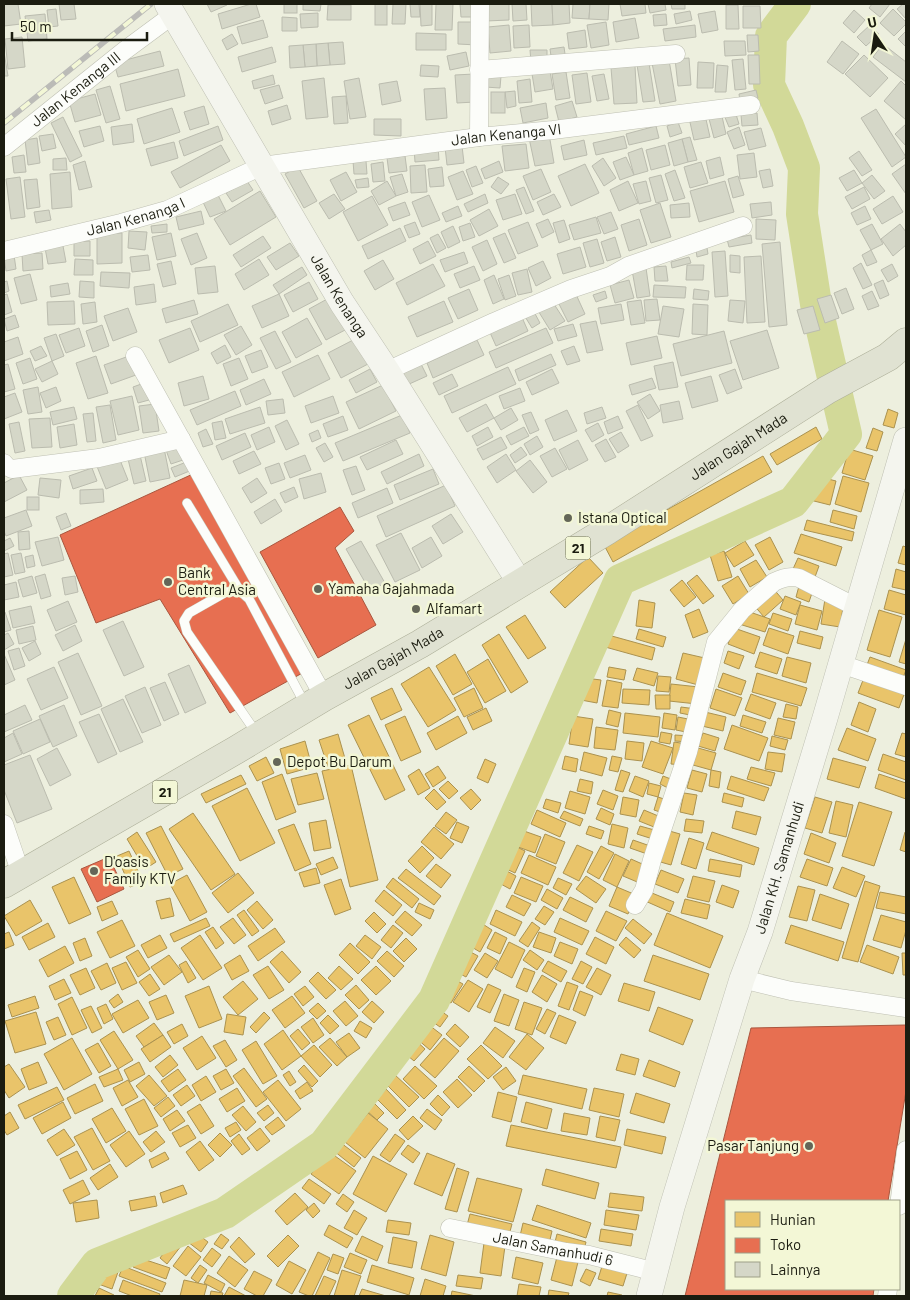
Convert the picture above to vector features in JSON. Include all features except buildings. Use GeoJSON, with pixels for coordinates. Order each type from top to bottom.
{"type":"FeatureCollection","features":[{"type":"Feature","properties":{"kind":"highway","name":"Jalan Gajah Mada"},"geometry":{"type":"LineString","coordinates":[[12,879],[52,858],[420,644],[608,530],[827,390],[897,349]]}},
{"type":"Feature","properties":{"kind":"main road","name":"Jalan Kenanga"},"geometry":{"type":"LineString","coordinates":[[170,9],[342,303],[520,583]]}},
{"type":"Feature","properties":{"kind":"main road","name":"Jalan KH. Samanhudi"},"geometry":{"type":"LineString","coordinates":[[649,1296],[672,1207],[742,979],[760,932],[858,608],[906,440]]}},
{"type":"Feature","properties":{"kind":"street"},"geometry":{"type":"LineString","coordinates":[[478,137],[480,4]]}},
{"type":"Feature","properties":{"kind":"street","name":"Jalan Kenanga III"},"geometry":{"type":"LineString","coordinates":[[4,147],[124,51],[170,9]]}},
{"type":"Feature","properties":{"kind":"street"},"geometry":{"type":"LineString","coordinates":[[479,70],[676,54]]}},
{"type":"Feature","properties":{"kind":"street","name":"Jalan Kenanga VI"},"geometry":{"type":"LineString","coordinates":[[262,166],[478,137],[553,130],[751,105]]}},
{"type":"Feature","properties":{"kind":"street","name":"Jalan Kenanga I"},"geometry":{"type":"LineString","coordinates":[[4,251],[122,224],[167,210],[262,166]]}},
{"type":"Feature","properties":{"kind":"street"},"geometry":{"type":"LineString","coordinates":[[387,371],[571,289],[610,276],[628,266],[743,226]]}},
{"type":"Feature","properties":{"kind":"street"},"geometry":{"type":"LineString","coordinates":[[135,356],[181,439],[316,703]]}},
{"type":"Feature","properties":{"kind":"street"},"geometry":{"type":"LineString","coordinates":[[4,463],[12,469],[99,458],[181,439]]}},
{"type":"Feature","properties":{"kind":"street"},"geometry":{"type":"LineString","coordinates":[[635,905],[644,890],[688,752],[716,642],[742,610],[774,582],[793,576],[858,608]]}},
{"type":"Feature","properties":{"kind":"street"},"geometry":{"type":"LineString","coordinates":[[841,664],[906,686]]}},
{"type":"Feature","properties":{"kind":"street"},"geometry":{"type":"LineString","coordinates":[[4,824],[12,879]]}},
{"type":"Feature","properties":{"kind":"street"},"geometry":{"type":"LineString","coordinates":[[742,979],[792,990],[906,1008]]}},
{"type":"Feature","properties":{"kind":"street"},"geometry":{"type":"LineString","coordinates":[[900,1200],[906,1150]]}},
{"type":"Feature","properties":{"kind":"street","name":"Jalan Samanhudi 6"},"geometry":{"type":"LineString","coordinates":[[450,1228],[589,1255],[656,1272]]}},
{"type":"Feature","properties":{"kind":"lane"},"geometry":{"type":"LineString","coordinates":[[187,503],[240,591],[249,599],[316,703]]}},
{"type":"Feature","properties":{"kind":"lane"},"geometry":{"type":"LineString","coordinates":[[240,591],[226,592],[189,613],[184,621],[187,632],[259,736]]}},
{"type":"Feature","properties":{"kind":"waterway"},"geometry":{"type":"LineString","coordinates":[[73,1296],[97,1264],[225,1213],[324,1145],[434,1000],[620,580],[793,502],[846,434],[816,304],[802,214],[804,168],[788,126],[769,85],[771,36],[795,4]]}},
{"type":"Feature","properties":{"kind":"railway"},"geometry":{"type":"LineString","coordinates":[[4,123],[151,4]]}},
{"type":"Feature","properties":{"kind":"place","name":"Istana Optical"},"geometry":{"type":"Point","coordinates":[568,518]}},
{"type":"Feature","properties":{"kind":"place","name":"Bank Central Asia"},"geometry":{"type":"Point","coordinates":[168,582]}},
{"type":"Feature","properties":{"kind":"place","name":"Yamaha Gajahmada"},"geometry":{"type":"Point","coordinates":[318,589]}},
{"type":"Feature","properties":{"kind":"place","name":"Alfamart"},"geometry":{"type":"Point","coordinates":[416,609]}},
{"type":"Feature","properties":{"kind":"place","name":"Depot Bu Darum"},"geometry":{"type":"Point","coordinates":[277,762]}},
{"type":"Feature","properties":{"kind":"place","name":"D'oasis Family KTV"},"geometry":{"type":"Point","coordinates":[94,871]}},
{"type":"Feature","properties":{"kind":"place","name":"Pasar Tanjung"},"geometry":{"type":"Point","coordinates":[809,1146]}}]}
